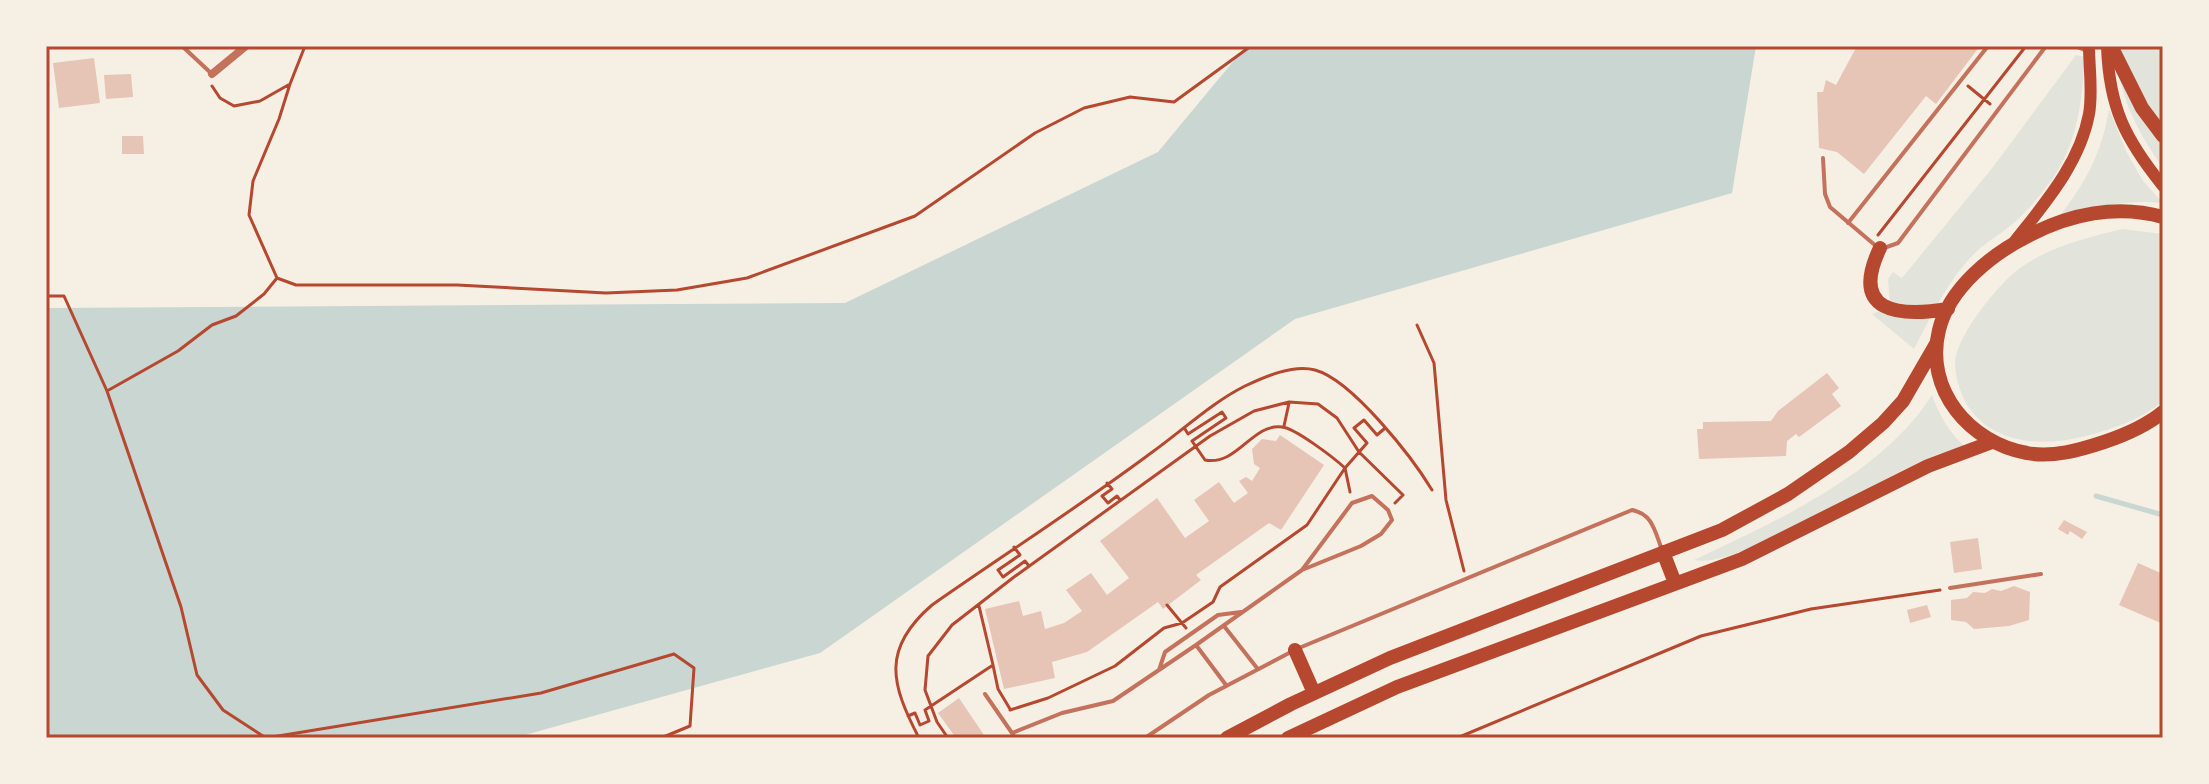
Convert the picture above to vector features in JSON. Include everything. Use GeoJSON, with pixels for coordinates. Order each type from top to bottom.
{"type":"FeatureCollection","features":[{"type":"Feature","properties":{"kind":"highway"},"geometry":{"type":"LineString","coordinates":[[2109,46],[2134,95],[2163,136]]}},
{"type":"Feature","properties":{"kind":"highway"},"geometry":{"type":"LineString","coordinates":[[2163,217],[2150,213],[2113,211],[2077,216],[2013,243],[1975,273],[1948,309],[1939,327],[1936,344],[1937,366],[1944,392],[1964,420],[1992,442],[2028,454],[2068,452],[2123,435],[2163,412]]}},
{"type":"Feature","properties":{"kind":"highway"},"geometry":{"type":"LineString","coordinates":[[1886,247],[1871,268],[1870,278],[1876,299],[1885,308],[1915,314],[1948,309]]}},
{"type":"Feature","properties":{"kind":"highway"},"geometry":{"type":"LineString","coordinates":[[1227,738],[1390,658],[1722,530],[1788,494],[1849,452],[1883,423],[1903,401],[1936,344]]}},
{"type":"Feature","properties":{"kind":"highway"},"geometry":{"type":"LineString","coordinates":[[1288,738],[1397,687],[1742,559],[1928,466],[1992,442]]}},
{"type":"Feature","properties":{"kind":"highway"},"geometry":{"type":"LineString","coordinates":[[1663,552],[1675,583]]}},
{"type":"Feature","properties":{"kind":"highway"},"geometry":{"type":"LineString","coordinates":[[1295,650],[1314,693]]}},
{"type":"Feature","properties":{"kind":"main road"},"geometry":{"type":"LineString","coordinates":[[2109,46],[2108,76],[2116,115],[2137,155],[2163,186]]}},
{"type":"Feature","properties":{"kind":"main road"},"geometry":{"type":"LineString","coordinates":[[2013,243],[2051,196],[2082,137],[2089,114],[2089,49]]}},
{"type":"Feature","properties":{"kind":"street"},"geometry":{"type":"LineString","coordinates":[[212,74],[246,46]]}},
{"type":"Feature","properties":{"kind":"lane"},"geometry":{"type":"LineString","coordinates":[[182,46],[212,74]]}},
{"type":"Feature","properties":{"kind":"lane"},"geometry":{"type":"LineString","coordinates":[[1848,223],[1988,46]]}},
{"type":"Feature","properties":{"kind":"lane"},"geometry":{"type":"LineString","coordinates":[[1823,158],[1827,201],[1848,223],[1886,247],[1999,111],[2046,46]]}},
{"type":"Feature","properties":{"kind":"lane"},"geometry":{"type":"LineString","coordinates":[[2075,46],[2089,49]]}},
{"type":"Feature","properties":{"kind":"lane"},"geometry":{"type":"LineString","coordinates":[[985,694],[1013,736],[1062,713],[1113,701],[1302,570],[1361,546],[1381,534],[1392,520],[1388,510],[1372,496],[1352,503],[1302,570]]}},
{"type":"Feature","properties":{"kind":"lane"},"geometry":{"type":"LineString","coordinates":[[1145,738],[1226,685],[1295,650],[1632,510],[1650,518],[1663,552]]}},
{"type":"Feature","properties":{"kind":"lane"},"geometry":{"type":"LineString","coordinates":[[1950,588],[2041,574]]}},
{"type":"Feature","properties":{"kind":"lane"},"geometry":{"type":"LineString","coordinates":[[1159,670],[1165,652],[1218,615],[1244,611]]}},
{"type":"Feature","properties":{"kind":"lane"},"geometry":{"type":"LineString","coordinates":[[1224,626],[1257,668]]}},
{"type":"Feature","properties":{"kind":"lane"},"geometry":{"type":"LineString","coordinates":[[1196,645],[1226,685]]}},
{"type":"Feature","properties":{"kind":"path"},"geometry":{"type":"LineString","coordinates":[[305,46],[253,181],[249,215],[277,278],[296,285],[457,285],[606,293],[677,290],[747,278],[915,216],[1035,133],[1084,108],[1130,97],[1174,102],[1251,46]]}},
{"type":"Feature","properties":{"kind":"path"},"geometry":{"type":"LineString","coordinates":[[1886,247],[1877,235],[2026,46]]}},
{"type":"Feature","properties":{"kind":"path"},"geometry":{"type":"LineString","coordinates":[[212,74],[212,87],[220,98],[234,106],[260,101],[290,84]]}},
{"type":"Feature","properties":{"kind":"path"},"geometry":{"type":"LineString","coordinates":[[1962,81],[1999,111]]}},
{"type":"Feature","properties":{"kind":"path"},"geometry":{"type":"LineString","coordinates":[[107,391],[178,351],[212,325],[236,316],[264,294],[277,278]]}},
{"type":"Feature","properties":{"kind":"path"},"geometry":{"type":"LineString","coordinates":[[46,296],[64,296],[107,391],[181,607],[197,675],[223,710],[266,738],[541,693],[674,654],[694,668],[690,726],[661,738]]}},
{"type":"Feature","properties":{"kind":"path"},"geometry":{"type":"LineString","coordinates":[[1417,325],[1434,363],[1446,500],[1457,552],[1467,578]]}},
{"type":"Feature","properties":{"kind":"path"},"geometry":{"type":"LineString","coordinates":[[919,738],[901,704],[895,678],[900,646],[914,621],[932,605],[1244,386],[1283,371],[1314,370],[1345,386],[1416,465],[1432,490]]}},
{"type":"Feature","properties":{"kind":"path"},"geometry":{"type":"LineString","coordinates":[[1284,426],[1289,402]]}},
{"type":"Feature","properties":{"kind":"path"},"geometry":{"type":"LineString","coordinates":[[948,738],[925,690],[928,656],[952,625],[1196,447],[1254,411],[1289,402],[1318,404],[1337,418],[1359,452],[1403,495],[1388,510]]}},
{"type":"Feature","properties":{"kind":"path"},"geometry":{"type":"LineString","coordinates":[[1184,428],[1188,434],[1222,412],[1226,418],[1192,441],[1205,460],[1215,462],[1232,455],[1265,428],[1284,426],[1345,468],[1352,503]]}},
{"type":"Feature","properties":{"kind":"path"},"geometry":{"type":"LineString","coordinates":[[998,714],[1048,698],[1115,666],[1164,628],[1182,623],[1213,602],[1220,587],[1307,525],[1345,468],[1367,443],[1354,428],[1364,420],[1377,435],[1384,429]]}},
{"type":"Feature","properties":{"kind":"path"},"geometry":{"type":"LineString","coordinates":[[1107,483],[1112,489],[1102,496],[1108,503],[1117,496],[1121,501]]}},
{"type":"Feature","properties":{"kind":"path"},"geometry":{"type":"LineString","coordinates":[[1014,547],[1020,555],[998,570],[1003,577],[1025,561],[1029,566]]}},
{"type":"Feature","properties":{"kind":"path"},"geometry":{"type":"LineString","coordinates":[[1457,738],[1701,636],[1811,609],[1950,588]]}},
{"type":"Feature","properties":{"kind":"path"},"geometry":{"type":"LineString","coordinates":[[978,605],[998,689],[1011,710]]}},
{"type":"Feature","properties":{"kind":"path"},"geometry":{"type":"LineString","coordinates":[[1167,605],[1191,634]]}},
{"type":"Feature","properties":{"kind":"path"},"geometry":{"type":"LineString","coordinates":[[908,716],[915,713],[920,725],[929,721],[925,710],[993,665]]}},
{"type":"Feature","properties":{"kind":"shaded area"},"geometry":{"type":"Polygon","coordinates":[[[1246,46],[1756,46],[1732,193],[1295,319],[820,653],[514,738],[46,738],[46,308],[845,303],[1158,152],[1246,46]]]}},
{"type":"Feature","properties":{"kind":"shaded area"},"geometry":{"type":"Polygon","coordinates":[[[2114,46],[2163,47],[2163,168],[2130,110],[2120,81],[2114,46]]]}},
{"type":"Feature","properties":{"kind":"shaded area"},"geometry":{"type":"Polygon","coordinates":[[[2076,55],[2085,57],[2080,106],[2061,165],[2035,202],[1977,251],[1957,273],[1914,349],[1872,314],[1890,303],[1888,279],[1893,272],[1902,278],[1993,167],[2076,55]]]}},
{"type":"Feature","properties":{"kind":"shaded area"},"geometry":{"type":"Polygon","coordinates":[[[2109,109],[2126,151],[2143,181],[2163,203],[2110,205],[2058,218],[2091,167],[2102,140],[2109,109]]]}},
{"type":"Feature","properties":{"kind":"shaded area"},"geometry":{"type":"Polygon","coordinates":[[[2122,229],[2163,234],[2163,401],[2127,423],[2070,439],[2019,439],[1989,427],[1966,403],[1955,362],[1963,338],[1980,311],[2001,286],[2032,260],[2069,244],[2122,229]]]}},
{"type":"Feature","properties":{"kind":"shaded area"},"geometry":{"type":"Polygon","coordinates":[[[1932,395],[1946,424],[1966,448],[1939,454],[1913,465],[1778,536],[1744,550],[1716,559],[1694,560],[1792,512],[1857,471],[1911,423],[1932,395]]]}},
{"type":"Feature","properties":{"kind":"building"},"geometry":{"type":"Polygon","coordinates":[[[1857,46],[1980,46],[1936,104],[1926,96],[1864,174],[1837,152],[1819,148],[1817,92],[1823,92],[1826,80],[1836,85],[1857,46]]]}},
{"type":"Feature","properties":{"kind":"building"},"geometry":{"type":"Polygon","coordinates":[[[94,58],[100,103],[59,108],[53,63],[94,58]]]}},
{"type":"Feature","properties":{"kind":"building"},"geometry":{"type":"Polygon","coordinates":[[[131,74],[133,97],[106,99],[104,75],[131,74]]]}},
{"type":"Feature","properties":{"kind":"building"},"geometry":{"type":"Polygon","coordinates":[[[122,136],[143,136],[144,154],[122,154],[122,136]]]}},
{"type":"Feature","properties":{"kind":"building"},"geometry":{"type":"Polygon","coordinates":[[[1827,373],[1839,388],[1832,394],[1841,406],[1799,437],[1796,434],[1787,441],[1786,456],[1699,459],[1697,429],[1703,429],[1703,422],[1771,421],[1778,411],[1827,373]]]}},
{"type":"Feature","properties":{"kind":"building"},"geometry":{"type":"Polygon","coordinates":[[[1280,435],[1324,465],[1281,530],[1269,523],[1196,575],[1201,580],[1163,609],[1158,602],[1087,652],[1052,662],[1055,678],[1004,689],[985,609],[1019,601],[1023,616],[1041,611],[1045,629],[1064,623],[1082,611],[1066,590],[1091,573],[1107,595],[1129,578],[1100,541],[1157,498],[1185,538],[1209,521],[1194,500],[1219,482],[1234,503],[1248,493],[1239,481],[1246,477],[1252,481],[1260,468],[1254,464],[1252,449],[1262,439],[1276,441],[1280,435]]]}},
{"type":"Feature","properties":{"kind":"building"},"geometry":{"type":"Polygon","coordinates":[[[2064,520],[2087,532],[2082,539],[2070,531],[2068,535],[2058,529],[2064,520]]]}},
{"type":"Feature","properties":{"kind":"building"},"geometry":{"type":"Polygon","coordinates":[[[1978,538],[1982,569],[1954,573],[1950,542],[1978,538]]]}},
{"type":"Feature","properties":{"kind":"building"},"geometry":{"type":"Polygon","coordinates":[[[2138,563],[2163,574],[2163,624],[2119,605],[2138,563]]]}},
{"type":"Feature","properties":{"kind":"building"},"geometry":{"type":"Polygon","coordinates":[[[2014,586],[2030,592],[2029,620],[2009,626],[1974,629],[1966,622],[1951,620],[1951,600],[1967,598],[1973,592],[2001,591],[2014,586]]]}},
{"type":"Feature","properties":{"kind":"building"},"geometry":{"type":"Polygon","coordinates":[[[1927,605],[1931,617],[1910,623],[1907,610],[1927,605]]]}},
{"type":"Feature","properties":{"kind":"building"},"geometry":{"type":"Polygon","coordinates":[[[959,698],[986,738],[956,738],[938,713],[959,698]]]}},
{"type":"Feature","properties":{"kind":"waterway"},"geometry":{"type":"LineString","coordinates":[[2096,496],[2163,515]]}}]}
